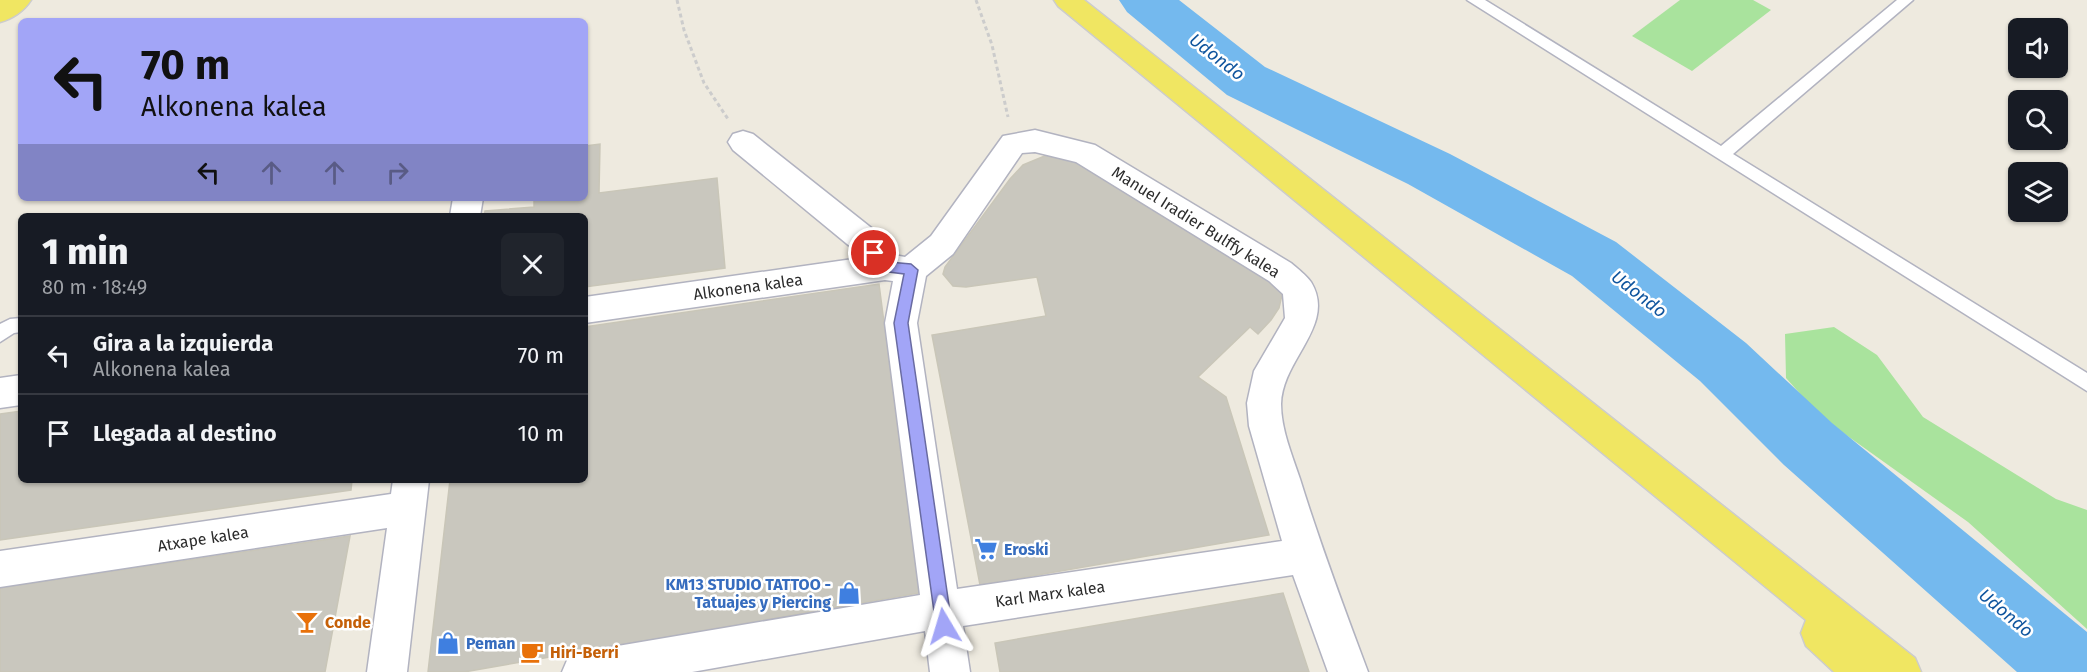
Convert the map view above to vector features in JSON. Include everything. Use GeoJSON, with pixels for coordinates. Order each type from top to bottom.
{"type":"FeatureCollection","features":[{"type":"Feature","properties":{"kind":"main road"},"geometry":{"type":"LineString","coordinates":[[0,13],[18,0]]}},
{"type":"Feature","properties":{"kind":"main road"},"geometry":{"type":"LineString","coordinates":[[1067,0],[1901,672]]}},
{"type":"Feature","properties":{"kind":"main road"},"geometry":{"type":"LineString","coordinates":[[1672,486],[1739,562],[1863,672]]}},
{"type":"Feature","properties":{"kind":"street","name":"Manuel Iradier Bulffy kalea"},"geometry":{"type":"LineString","coordinates":[[1013,144],[1035,141],[1085,153],[1280,272],[1298,289],[1302,319],[1271,371],[1264,403],[1266,426],[1305,555],[1348,672]]}},
{"type":"Feature","properties":{"kind":"street"},"geometry":{"type":"LineString","coordinates":[[743,142],[898,268],[901,323],[950,672]]}},
{"type":"Feature","properties":{"kind":"street"},"geometry":{"type":"LineString","coordinates":[[898,268],[942,245],[1013,144]]}},
{"type":"Feature","properties":{"kind":"street","name":"Alkonena kalea"},"geometry":{"type":"LineString","coordinates":[[588,310],[898,268]]}},
{"type":"Feature","properties":{"kind":"street"},"geometry":{"type":"LineString","coordinates":[[0,393],[18,390]]}},
{"type":"Feature","properties":{"kind":"street"},"geometry":{"type":"LineString","coordinates":[[387,672],[409,494]]}},
{"type":"Feature","properties":{"kind":"street","name":"Atxape kalea"},"geometry":{"type":"LineString","coordinates":[[0,569],[409,494]]}},
{"type":"Feature","properties":{"kind":"street","name":"Karl Marx kalea"},"geometry":{"type":"LineString","coordinates":[[582,672],[942,610],[1212,571],[1305,555]]}},
{"type":"Feature","properties":{"kind":"lane"},"geometry":{"type":"LineString","coordinates":[[1474,0],[2087,383]]}},
{"type":"Feature","properties":{"kind":"lane"},"geometry":{"type":"LineString","coordinates":[[1722,154],[1906,0]]}},
{"type":"Feature","properties":{"kind":"lane"},"geometry":{"type":"LineString","coordinates":[[0,335],[10,326],[18,325]]}},
{"type":"Feature","properties":{"kind":"path"},"geometry":{"type":"LineString","coordinates":[[677,0],[684,30],[704,83],[743,142]]}},
{"type":"Feature","properties":{"kind":"path"},"geometry":{"type":"LineString","coordinates":[[976,0],[992,45],[1013,144]]}},
{"type":"Feature","properties":{"kind":"green space"},"geometry":{"type":"Polygon","coordinates":[[[1680,0],[1753,0],[1771,10],[1692,71],[1632,36],[1680,0]]]}},
{"type":"Feature","properties":{"kind":"green space"},"geometry":{"type":"Polygon","coordinates":[[[1834,327],[1877,355],[1923,417],[2056,499],[2087,510],[2087,629],[1968,522],[1821,417],[1786,378],[1785,334],[1834,327]]]}},
{"type":"Feature","properties":{"kind":"building"},"geometry":{"type":"Polygon","coordinates":[[[600,144],[599,193],[717,178],[725,268],[588,287],[588,213],[485,213],[485,211],[534,207],[534,201],[588,201],[588,146],[600,144]]]}},
{"type":"Feature","properties":{"kind":"building"},"geometry":{"type":"Polygon","coordinates":[[[1047,155],[1067,156],[1276,281],[1282,295],[1279,308],[1271,320],[1258,334],[1250,327],[1198,377],[1226,397],[1269,535],[980,585],[932,335],[1046,316],[1037,277],[966,287],[953,286],[943,274],[945,267],[1010,179],[1023,165],[1047,155]]]}},
{"type":"Feature","properties":{"kind":"building"},"geometry":{"type":"Polygon","coordinates":[[[879,284],[919,593],[464,672],[428,672],[450,483],[588,483],[588,327],[879,284]]]}},
{"type":"Feature","properties":{"kind":"building"},"geometry":{"type":"Polygon","coordinates":[[[18,411],[18,483],[352,483],[351,490],[0,540],[0,414],[18,411]]]}},
{"type":"Feature","properties":{"kind":"building"},"geometry":{"type":"Polygon","coordinates":[[[350,536],[325,672],[0,672],[0,588],[350,536]]]}},
{"type":"Feature","properties":{"kind":"building"},"geometry":{"type":"Polygon","coordinates":[[[1283,593],[1309,672],[1000,672],[995,643],[1283,593]]]}},
{"type":"Feature","properties":{"kind":"waterway","name":"Udondo"},"geometry":{"type":"LineString","coordinates":[[1145,0],[1246,81],[1429,169],[1594,259],[1723,362],[1808,444],[2075,672]]}},
{"type":"Feature","properties":{"kind":"place","name":"Eroski"},"geometry":{"type":"Point","coordinates":[986,549]}},
{"type":"Feature","properties":{"kind":"place","name":"KM13 STUDIO TATTOO - Tatuajes y Piercing"},"geometry":{"type":"Point","coordinates":[849,593]}},
{"type":"Feature","properties":{"kind":"place","name":"Conde"},"geometry":{"type":"Point","coordinates":[307,622]}},
{"type":"Feature","properties":{"kind":"place","name":"Peman"},"geometry":{"type":"Point","coordinates":[448,643]}},
{"type":"Feature","properties":{"kind":"place","name":"Hiri-Berri"},"geometry":{"type":"Point","coordinates":[532,652]}},
{"type":"Feature","properties":{"kind":"route"},"geometry":{"type":"LineString","coordinates":[[874,253],[885,267],[911,270],[901,323],[944,626]]}}]}
